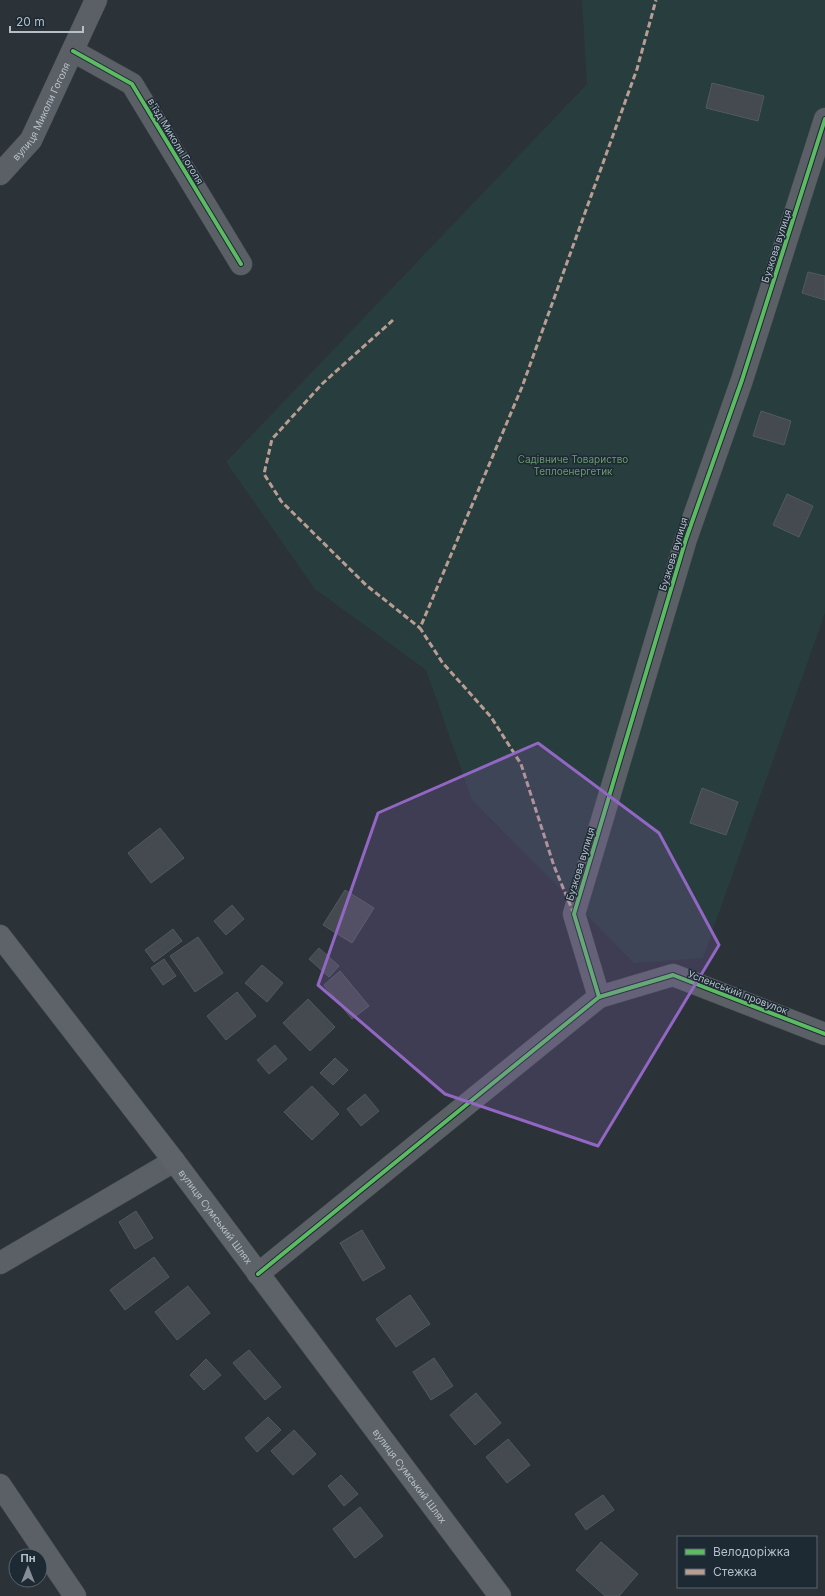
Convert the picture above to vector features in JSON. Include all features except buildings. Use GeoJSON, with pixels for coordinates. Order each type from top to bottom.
{"type":"FeatureCollection","features":[{"type":"Feature","properties":{"kind":"main road","name":"вулиця Сумський Шлях"},"geometry":{"type":"LineString","coordinates":[[0,936],[174,1161],[500,1596]]}},
{"type":"Feature","properties":{"kind":"street","name":"вулиця Миколи Гоголя"},"geometry":{"type":"LineString","coordinates":[[0,174],[31,140],[96,0]]}},
{"type":"Feature","properties":{"kind":"street","name":"в'їзд Миколи Гоголя"},"geometry":{"type":"LineString","coordinates":[[73,51],[132,84],[241,264]]}},
{"type":"Feature","properties":{"kind":"street","name":"Бузкова вулиця"},"geometry":{"type":"LineString","coordinates":[[599,997],[574,914],[686,539],[742,380],[825,119]]}},
{"type":"Feature","properties":{"kind":"street","name":"Успенський провулок"},"geometry":{"type":"LineString","coordinates":[[599,997],[673,975],[825,1034]]}},
{"type":"Feature","properties":{"kind":"street"},"geometry":{"type":"LineString","coordinates":[[258,1274],[599,997]]}},
{"type":"Feature","properties":{"kind":"street"},"geometry":{"type":"LineString","coordinates":[[0,1263],[174,1161]]}},
{"type":"Feature","properties":{"kind":"street"},"geometry":{"type":"LineString","coordinates":[[0,1485],[75,1596]]}},
{"type":"Feature","properties":{"kind":"highlighted area"},"geometry":{"type":"Polygon","coordinates":[[[538,743],[659,833],[719,945],[598,1146],[445,1094],[318,985],[378,813],[538,743]]]}},
{"type":"Feature","properties":{"kind":"green space","name":"Садівниче Товариство Теплоенергетик"},"geometry":{"type":"Polygon","coordinates":[[[582,0],[825,0],[825,613],[703,958],[634,963],[472,800],[426,670],[315,589],[226,462],[587,84],[582,0]]]}},
{"type":"Feature","properties":{"kind":"marked path"},"geometry":{"type":"LineString","coordinates":[[574,914],[554,866],[521,764],[491,717],[442,662],[420,628],[522,387],[637,69],[656,0]]}},
{"type":"Feature","properties":{"kind":"marked path"},"geometry":{"type":"LineString","coordinates":[[393,320],[322,384],[272,439],[264,474],[281,501],[366,585],[420,628]]}},
{"type":"Feature","properties":{"kind":"cycle path"},"geometry":{"type":"LineString","coordinates":[[73,51],[132,84],[241,264]]}},
{"type":"Feature","properties":{"kind":"cycle path"},"geometry":{"type":"LineString","coordinates":[[599,997],[574,914],[686,539],[742,380],[825,119]]}},
{"type":"Feature","properties":{"kind":"cycle path"},"geometry":{"type":"LineString","coordinates":[[258,1274],[599,997],[673,975],[825,1034]]}}]}
